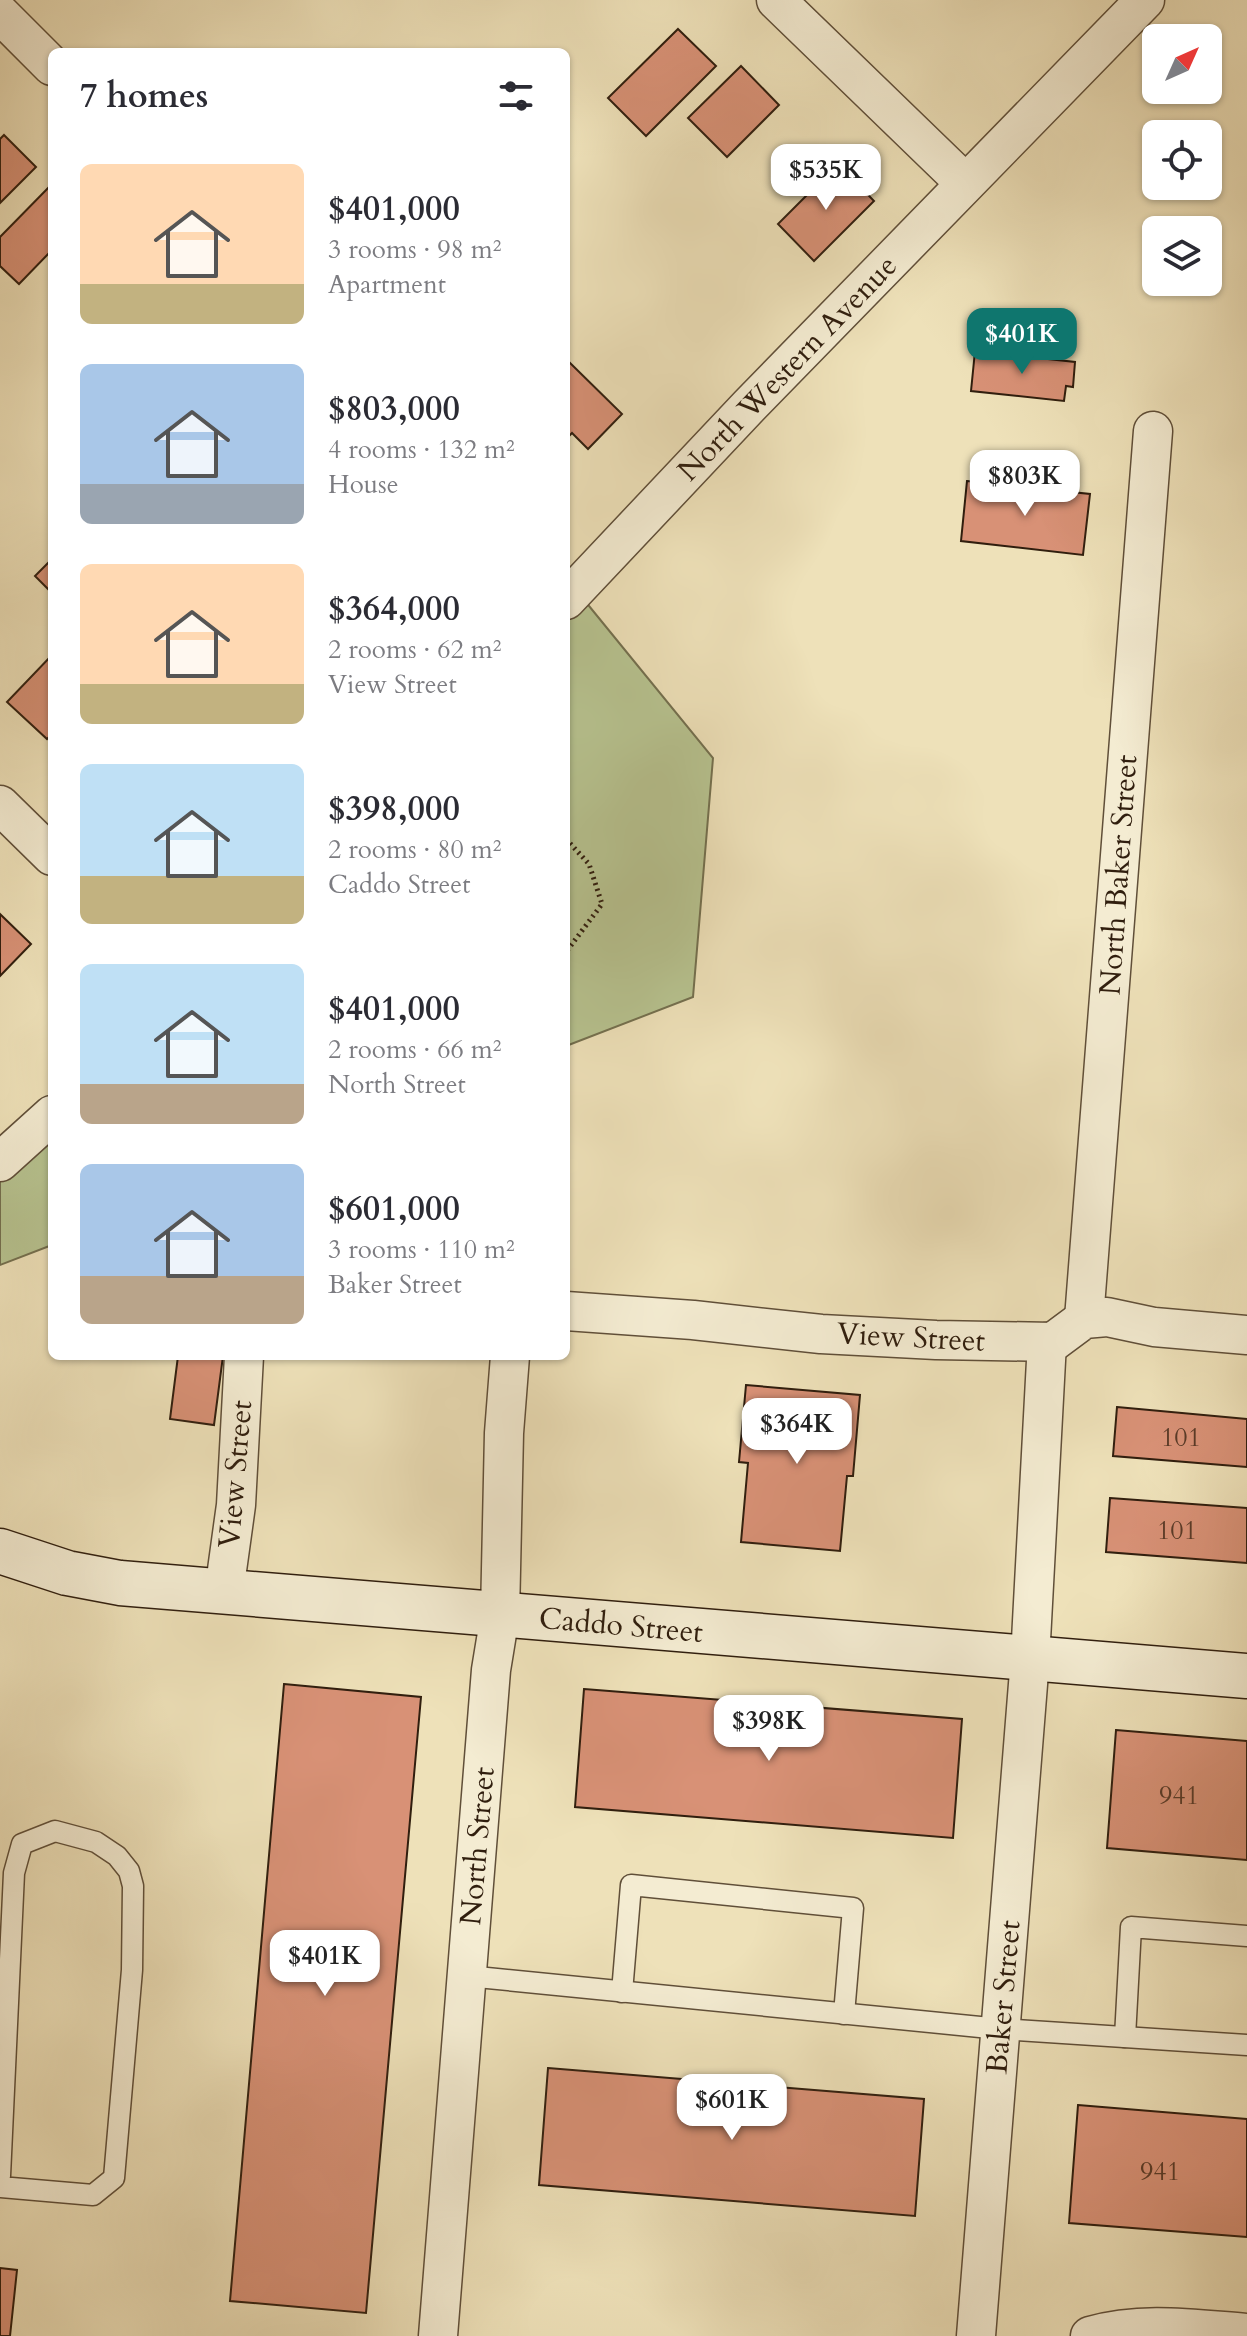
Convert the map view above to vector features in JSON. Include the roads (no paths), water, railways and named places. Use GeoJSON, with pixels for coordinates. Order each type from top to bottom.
{"type":"FeatureCollection","features":[{"type":"Feature","properties":{"kind":"main road","name":"Caddo Street"},"geometry":{"type":"LineString","coordinates":[[0,1551],[67,1573],[120,1583],[1247,1676]]}},
{"type":"Feature","properties":{"kind":"main road"},"geometry":{"type":"LineString","coordinates":[[0,1576],[120,1583]]}},
{"type":"Feature","properties":{"kind":"street"},"geometry":{"type":"LineString","coordinates":[[776,0],[965,183]]}},
{"type":"Feature","properties":{"kind":"street","name":"North Western Avenue"},"geometry":{"type":"LineString","coordinates":[[570,589],[1145,0]]}},
{"type":"Feature","properties":{"kind":"street"},"geometry":{"type":"LineString","coordinates":[[0,14],[48,62]]}},
{"type":"Feature","properties":{"kind":"street","name":"North Baker Street"},"geometry":{"type":"LineString","coordinates":[[1084,1319],[1153,431]]}},
{"type":"Feature","properties":{"kind":"street"},"geometry":{"type":"LineString","coordinates":[[0,805],[48,852]]}},
{"type":"Feature","properties":{"kind":"street"},"geometry":{"type":"LineString","coordinates":[[0,1162],[48,1119]]}},
{"type":"Feature","properties":{"kind":"street","name":"View Street"},"geometry":{"type":"LineString","coordinates":[[570,1311],[693,1320],[821,1334],[1047,1342]]}},
{"type":"Feature","properties":{"kind":"street"},"geometry":{"type":"LineString","coordinates":[[1047,1342],[1053,1342],[1084,1319],[1107,1317],[1154,1327],[1247,1335]]}},
{"type":"Feature","properties":{"kind":"street","name":"Baker Street"},"geometry":{"type":"LineString","coordinates":[[976,2336],[1030,1659],[1047,1342]]}},
{"type":"Feature","properties":{"kind":"street","name":"View Street"},"geometry":{"type":"LineString","coordinates":[[224,1592],[236,1505],[244,1360]]}},
{"type":"Feature","properties":{"kind":"street","name":"North Street"},"geometry":{"type":"LineString","coordinates":[[438,2336],[491,1670],[500,1615],[504,1433],[510,1360]]}},
{"type":"Feature","properties":{"kind":"street"},"geometry":{"type":"LineString","coordinates":[[1090,2336],[1116,2329],[1157,2326],[1247,2333]]}},
{"type":"Feature","properties":{"kind":"lane"},"geometry":{"type":"LineString","coordinates":[[0,2176],[7,1891],[22,1844],[55,1831],[96,1842],[117,1856],[129,1871],[133,1886],[132,1970],[114,2178],[93,2195],[0,2187]]}},
{"type":"Feature","properties":{"kind":"lane"},"geometry":{"type":"LineString","coordinates":[[622,1992],[631,1885],[853,1908],[844,2014]]}},
{"type":"Feature","properties":{"kind":"lane"},"geometry":{"type":"LineString","coordinates":[[1125,2037],[1131,1927],[1247,1936]]}},
{"type":"Feature","properties":{"kind":"lane"},"geometry":{"type":"LineString","coordinates":[[467,1976],[1000,2029],[1247,2045]]}}]}
